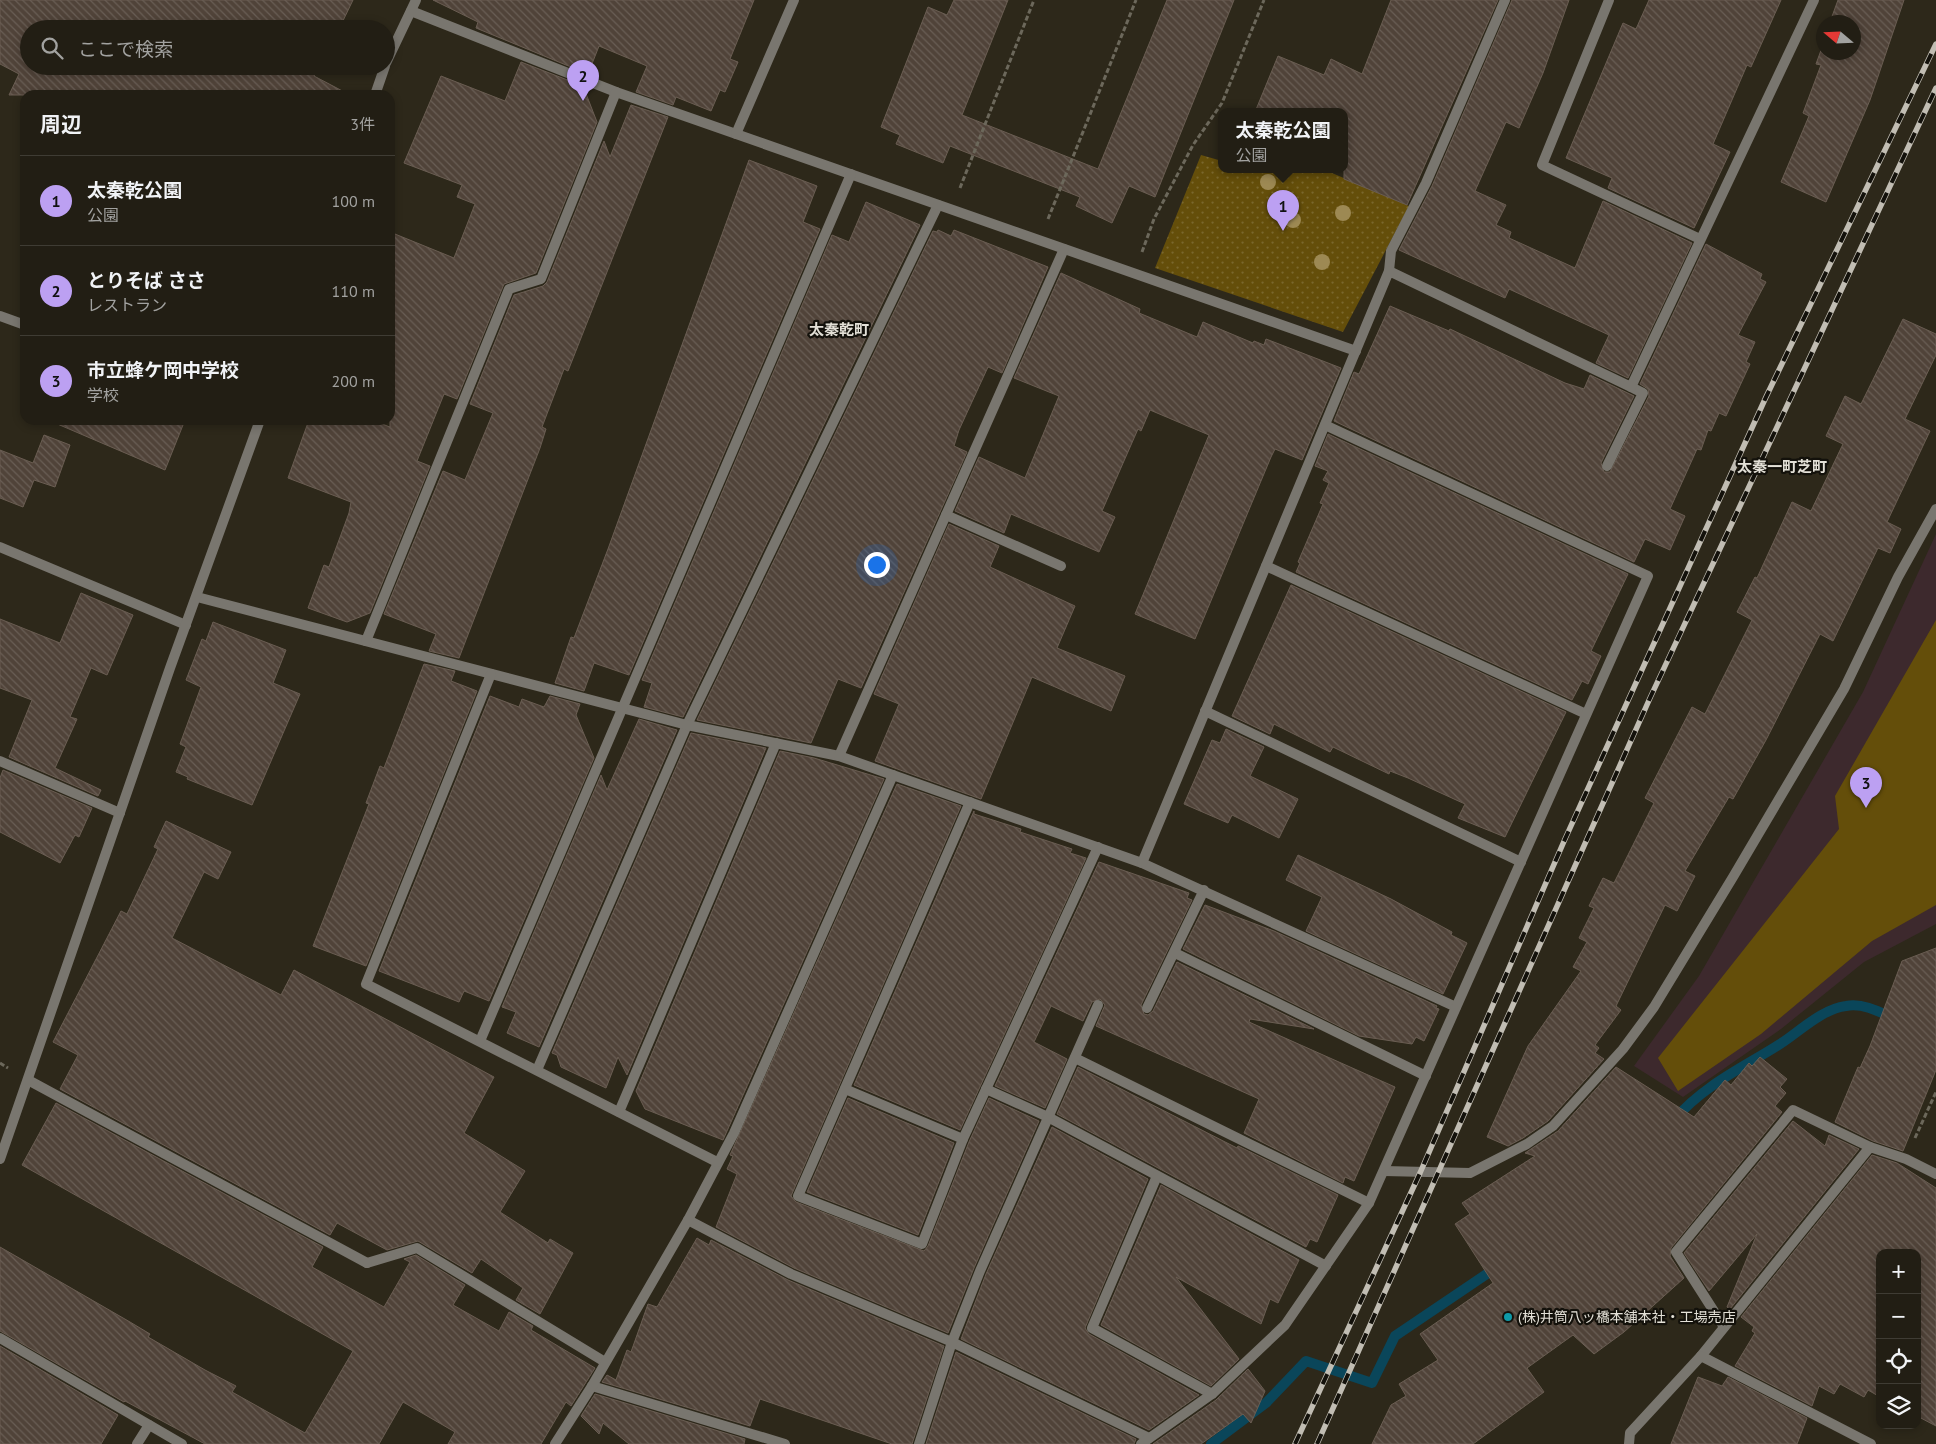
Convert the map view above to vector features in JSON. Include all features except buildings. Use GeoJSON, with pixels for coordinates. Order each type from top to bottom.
{"type":"FeatureCollection","features":[{"type":"Feature","properties":{"kind":"street"},"geometry":{"type":"LineString","coordinates":[[395,46],[416,0]]}},
{"type":"Feature","properties":{"kind":"street"},"geometry":{"type":"LineString","coordinates":[[736,134],[794,0]]}},
{"type":"Feature","properties":{"kind":"street"},"geometry":{"type":"LineString","coordinates":[[1142,863],[1389,270],[1391,250],[1426,183],[1505,0]]}},
{"type":"Feature","properties":{"kind":"street"},"geometry":{"type":"LineString","coordinates":[[1609,0],[1542,165],[1700,239]]}},
{"type":"Feature","properties":{"kind":"street"},"geometry":{"type":"LineString","coordinates":[[1631,387],[1814,0]]}},
{"type":"Feature","properties":{"kind":"street"},"geometry":{"type":"LineString","coordinates":[[411,11],[616,92],[1356,350]]}},
{"type":"Feature","properties":{"kind":"street"},"geometry":{"type":"LineString","coordinates":[[377,90],[382,75]]}},
{"type":"Feature","properties":{"kind":"street"},"geometry":{"type":"LineString","coordinates":[[366,641],[509,289],[540,279],[616,92]]}},
{"type":"Feature","properties":{"kind":"street"},"geometry":{"type":"LineString","coordinates":[[480,1042],[851,174]]}},
{"type":"Feature","properties":{"kind":"street"},"geometry":{"type":"LineString","coordinates":[[537,1070],[687,724],[938,205]]}},
{"type":"Feature","properties":{"kind":"street"},"geometry":{"type":"LineString","coordinates":[[839,756],[1064,249]]}},
{"type":"Feature","properties":{"kind":"street"},"geometry":{"type":"LineString","coordinates":[[1389,270],[1643,393],[1607,466]]}},
{"type":"Feature","properties":{"kind":"street"},"geometry":{"type":"LineString","coordinates":[[0,316],[20,323]]}},
{"type":"Feature","properties":{"kind":"street"},"geometry":{"type":"LineString","coordinates":[[0,1159],[186,625],[258,425]]}},
{"type":"Feature","properties":{"kind":"street"},"geometry":{"type":"LineString","coordinates":[[688,1220],[792,1274],[952,1342],[1145,1441],[1212,1394],[1285,1325],[1369,1203],[1648,576],[1325,425]]}},
{"type":"Feature","properties":{"kind":"street"},"geometry":{"type":"LineString","coordinates":[[1384,1172],[1470,1173],[1519,1148],[1553,1126],[1623,1049],[1654,1007],[1733,878],[1844,688],[1898,576],[1936,509]]}},
{"type":"Feature","properties":{"kind":"street"},"geometry":{"type":"LineString","coordinates":[[946,515],[1062,566]]}},
{"type":"Feature","properties":{"kind":"street"},"geometry":{"type":"LineString","coordinates":[[0,547],[186,625]]}},
{"type":"Feature","properties":{"kind":"street"},"geometry":{"type":"LineString","coordinates":[[1266,566],[1586,714]]}},
{"type":"Feature","properties":{"kind":"street"},"geometry":{"type":"LineString","coordinates":[[197,597],[687,724],[839,756],[1142,863],[1456,1007]]}},
{"type":"Feature","properties":{"kind":"street"},"geometry":{"type":"LineString","coordinates":[[491,674],[366,984],[717,1162]]}},
{"type":"Feature","properties":{"kind":"street"},"geometry":{"type":"LineString","coordinates":[[1205,711],[1521,862]]}},
{"type":"Feature","properties":{"kind":"street"},"geometry":{"type":"LineString","coordinates":[[620,1112],[776,743]]}},
{"type":"Feature","properties":{"kind":"street"},"geometry":{"type":"LineString","coordinates":[[0,761],[120,813]]}},
{"type":"Feature","properties":{"kind":"street"},"geometry":{"type":"LineString","coordinates":[[555,1444],[592,1386],[688,1220],[734,1133],[893,776]]}},
{"type":"Feature","properties":{"kind":"street"},"geometry":{"type":"LineString","coordinates":[[970,802],[798,1196],[922,1244],[986,1089],[1098,848]]}},
{"type":"Feature","properties":{"kind":"street"},"geometry":{"type":"LineString","coordinates":[[1147,1008],[1204,890]]}},
{"type":"Feature","properties":{"kind":"street"},"geometry":{"type":"LineString","coordinates":[[1174,953],[1426,1076]]}},
{"type":"Feature","properties":{"kind":"street"},"geometry":{"type":"LineString","coordinates":[[919,1444],[952,1342],[980,1271],[1098,1005]]}},
{"type":"Feature","properties":{"kind":"street"},"geometry":{"type":"LineString","coordinates":[[1075,1058],[1369,1203]]}},
{"type":"Feature","properties":{"kind":"street"},"geometry":{"type":"LineString","coordinates":[[28,1080],[366,1263],[417,1248],[605,1362]]}},
{"type":"Feature","properties":{"kind":"street"},"geometry":{"type":"LineString","coordinates":[[845,1089],[964,1139]]}},
{"type":"Feature","properties":{"kind":"street"},"geometry":{"type":"LineString","coordinates":[[986,1089],[1048,1116],[1326,1266]]}},
{"type":"Feature","properties":{"kind":"street"},"geometry":{"type":"LineString","coordinates":[[1724,1327],[1676,1252],[1793,1110],[1870,1147],[1906,1159],[1936,1174]]}},
{"type":"Feature","properties":{"kind":"street"},"geometry":{"type":"LineString","coordinates":[[1629,1444],[1630,1434],[1701,1356],[1870,1147]]}},
{"type":"Feature","properties":{"kind":"street"},"geometry":{"type":"LineString","coordinates":[[1157,1176],[1092,1328],[1212,1394]]}},
{"type":"Feature","properties":{"kind":"street"},"geometry":{"type":"LineString","coordinates":[[0,1338],[182,1444]]}},
{"type":"Feature","properties":{"kind":"street"},"geometry":{"type":"LineString","coordinates":[[1701,1356],[1871,1444]]}},
{"type":"Feature","properties":{"kind":"street"},"geometry":{"type":"LineString","coordinates":[[592,1386],[785,1444]]}},
{"type":"Feature","properties":{"kind":"street"},"geometry":{"type":"LineString","coordinates":[[137,1444],[149,1425]]}},
{"type":"Feature","properties":{"kind":"path"},"geometry":{"type":"LineString","coordinates":[[952,210],[1034,0]]}},
{"type":"Feature","properties":{"kind":"path"},"geometry":{"type":"LineString","coordinates":[[1039,240],[1136,0]]}},
{"type":"Feature","properties":{"kind":"path"},"geometry":{"type":"LineString","coordinates":[[1219,108],[1264,0]]}},
{"type":"Feature","properties":{"kind":"path"},"geometry":{"type":"LineString","coordinates":[[1134,273],[1154,219],[1193,145],[1218,109]]}},
{"type":"Feature","properties":{"kind":"path"},"geometry":{"type":"LineString","coordinates":[[1906,1159],[1936,1092]]}},
{"type":"Feature","properties":{"kind":"shaded area"},"geometry":{"type":"Polygon","coordinates":[[[1201,155],[1218,160],[1218,173],[1332,173],[1409,206],[1343,332],[1155,268],[1201,155]]]}},
{"type":"Feature","properties":{"kind":"shaded area"},"geometry":{"type":"Polygon","coordinates":[[[1936,534],[1936,924],[1864,962],[1781,1029],[1683,1097],[1634,1066],[1699,976],[1863,692],[1936,534]]]}},
{"type":"Feature","properties":{"kind":"shaded area"},"geometry":{"type":"Polygon","coordinates":[[[1936,620],[1936,905],[1872,941],[1761,1034],[1678,1091],[1658,1058],[1839,829],[1835,796],[1936,620]]]}},
{"type":"Feature","properties":{"kind":"waterway"},"geometry":{"type":"LineString","coordinates":[[1675,1119],[1711,1086],[1780,1044],[1828,1011],[1852,1005],[1870,1008],[1893,1018]]}},
{"type":"Feature","properties":{"kind":"waterway"},"geometry":{"type":"LineString","coordinates":[[1211,1444],[1266,1403],[1306,1361],[1372,1383],[1395,1336],[1497,1267]]}},
{"type":"Feature","properties":{"kind":"railway"},"geometry":{"type":"LineString","coordinates":[[1295,1444],[1420,1173],[1565,839],[1766,397],[1936,44]]}},
{"type":"Feature","properties":{"kind":"railway"},"geometry":{"type":"LineString","coordinates":[[1317,1444],[1650,698],[1936,88]]}},
{"type":"Feature","properties":{"kind":"place","name":"とりそば ささ"},"geometry":{"type":"Point","coordinates":[583,101]}},
{"type":"Feature","properties":{"kind":"place","name":"太秦乾公園"},"geometry":{"type":"Point","coordinates":[1283,231]}},
{"type":"Feature","properties":{"kind":"place","name":"市立蜂ケ岡中学校"},"geometry":{"type":"Point","coordinates":[1866,808]}},
{"type":"Feature","properties":{"kind":"place","name":"(株)井筒八ッ橋本舗本社・工場売店"},"geometry":{"type":"Point","coordinates":[1508,1317]}},
{"type":"Feature","properties":{"kind":"district","name":"太秦乾町"},"geometry":{"type":"Point","coordinates":[839,330]}},
{"type":"Feature","properties":{"kind":"district","name":"太秦一町芝町"},"geometry":{"type":"Point","coordinates":[1782,467]}}]}
